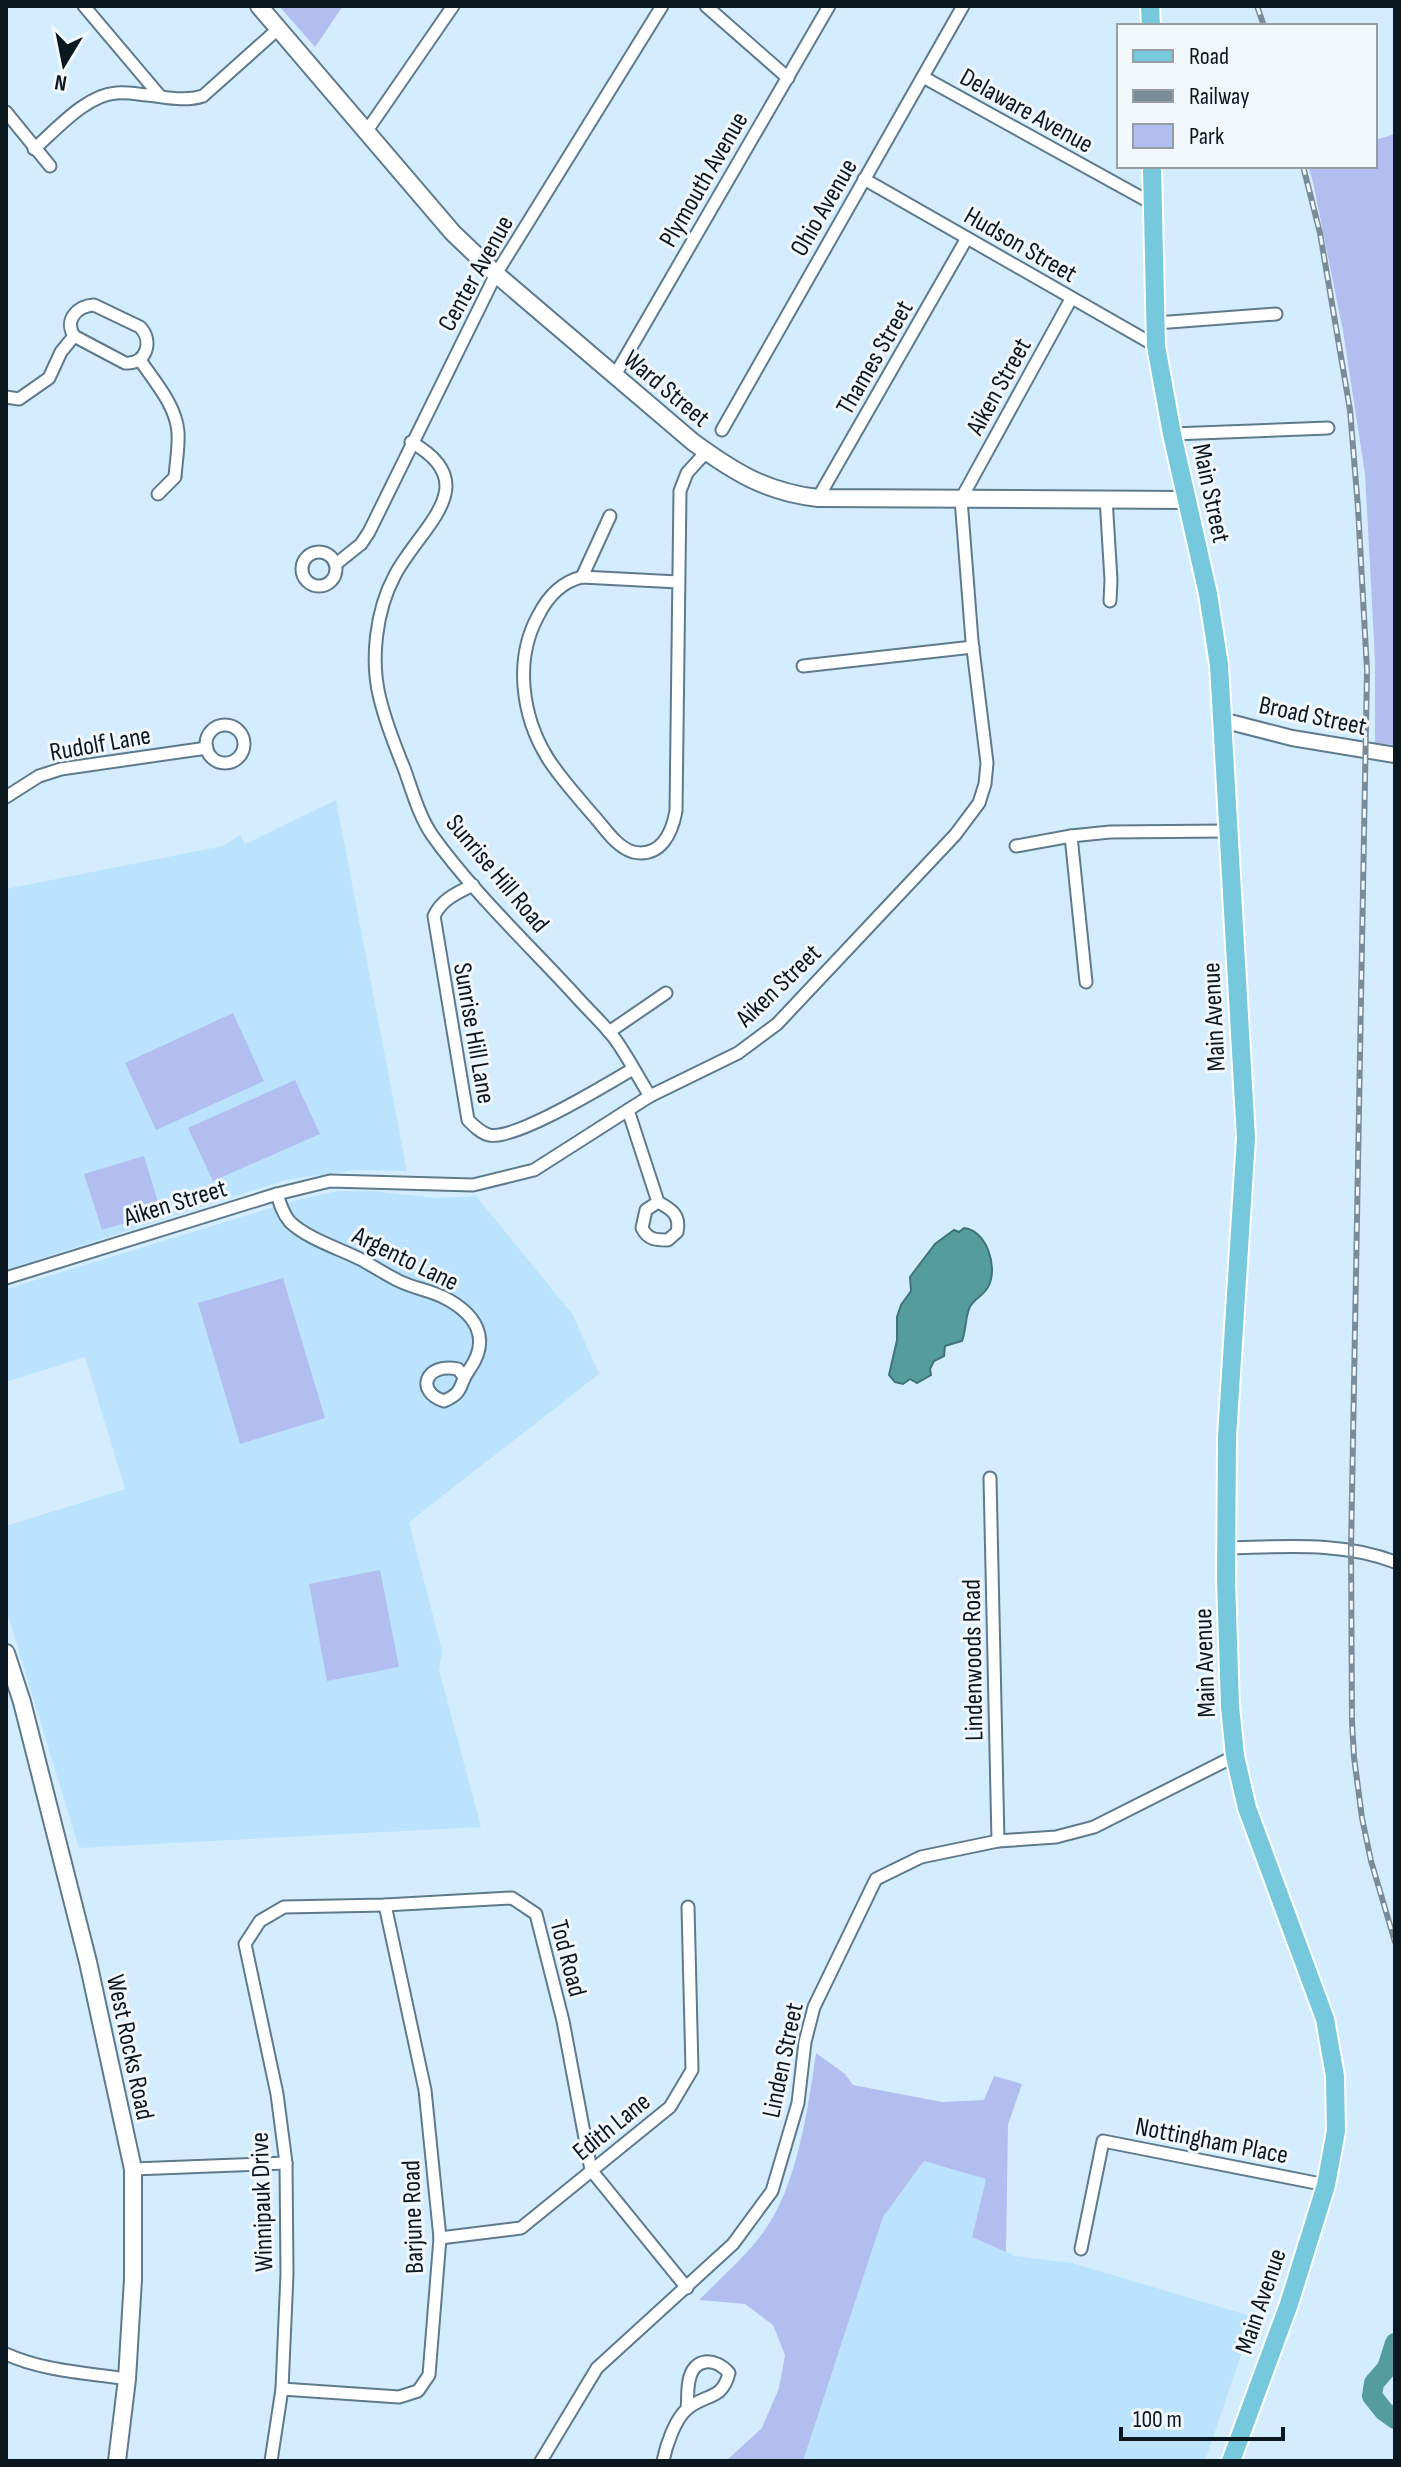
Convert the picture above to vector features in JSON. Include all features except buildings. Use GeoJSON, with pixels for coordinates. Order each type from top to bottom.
{"type":"FeatureCollection","features":[{"type":"Feature","properties":{"kind":"main road","name":"Ward Street"},"geometry":{"type":"LineString","coordinates":[[259,6],[453,233],[496,274],[731,470],[764,486],[818,498],[1187,500]]}},
{"type":"Feature","properties":{"kind":"main road","name":"Main Street"},"geometry":{"type":"LineString","coordinates":[[1152,168],[1156,346],[1219,665],[1227,831]]}},
{"type":"Feature","properties":{"kind":"main road","name":"Main Avenue"},"geometry":{"type":"LineString","coordinates":[[1227,831],[1246,1138],[1228,1428],[1226,1548],[1230,1706],[1235,1756],[1247,1808],[1325,2019],[1335,2076],[1336,2131],[1326,2185],[1289,2304],[1231,2461]]}},
{"type":"Feature","properties":{"kind":"main road","name":"West Rocks Road"},"geometry":{"type":"LineString","coordinates":[[6,1653],[22,1702],[88,1962],[133,2169],[133,2279],[127,2379],[117,2461]]}},
{"type":"Feature","properties":{"kind":"street"},"geometry":{"type":"LineString","coordinates":[[84,6],[160,96]]}},
{"type":"Feature","properties":{"kind":"street"},"geometry":{"type":"LineString","coordinates":[[366,132],[453,6]]}},
{"type":"Feature","properties":{"kind":"street","name":"Center Avenue"},"geometry":{"type":"LineString","coordinates":[[336,564],[361,544],[496,274],[662,6]]}},
{"type":"Feature","properties":{"kind":"street"},"geometry":{"type":"LineString","coordinates":[[706,6],[788,78]]}},
{"type":"Feature","properties":{"kind":"street","name":"Plymouth Avenue"},"geometry":{"type":"LineString","coordinates":[[615,375],[829,6]]}},
{"type":"Feature","properties":{"kind":"street","name":"Ohio Avenue"},"geometry":{"type":"LineString","coordinates":[[722,430],[963,6]]}},
{"type":"Feature","properties":{"kind":"street"},"geometry":{"type":"LineString","coordinates":[[34,149],[88,102],[102,96],[115,93],[190,100],[203,96],[278,29]]}},
{"type":"Feature","properties":{"kind":"street","name":"Delaware Avenue"},"geometry":{"type":"LineString","coordinates":[[923,77],[1153,204]]}},
{"type":"Feature","properties":{"kind":"street"},"geometry":{"type":"LineString","coordinates":[[6,112],[50,166]]}},
{"type":"Feature","properties":{"kind":"street","name":"Hudson Street"},"geometry":{"type":"LineString","coordinates":[[864,179],[1156,346]]}},
{"type":"Feature","properties":{"kind":"street","name":"Thames Street"},"geometry":{"type":"LineString","coordinates":[[818,498],[967,238]]}},
{"type":"Feature","properties":{"kind":"street","name":"Aiken Street"},"geometry":{"type":"LineString","coordinates":[[6,1278],[277,1194],[330,1181],[473,1185],[534,1170],[650,1096],[738,1053],[777,1024],[955,835],[974,812],[983,792],[987,763],[973,647],[961,499],[1071,299]]}},
{"type":"Feature","properties":{"kind":"street"},"geometry":{"type":"LineString","coordinates":[[94,305],[140,327],[146,333],[148,345],[140,360],[133,364],[125,363],[74,336],[70,324],[78,309],[94,305]]}},
{"type":"Feature","properties":{"kind":"street"},"geometry":{"type":"LineString","coordinates":[[1156,323],[1276,314]]}},
{"type":"Feature","properties":{"kind":"street"},"geometry":{"type":"LineString","coordinates":[[6,397],[19,399],[49,378],[61,352],[74,336]]}},
{"type":"Feature","properties":{"kind":"street"},"geometry":{"type":"LineString","coordinates":[[140,360],[175,417],[178,433],[175,477],[158,494]]}},
{"type":"Feature","properties":{"kind":"street"},"geometry":{"type":"LineString","coordinates":[[1172,434],[1328,428]]}},
{"type":"Feature","properties":{"kind":"street","name":"Sunrise Hill Road"},"geometry":{"type":"LineString","coordinates":[[411,442],[431,453],[445,473],[446,496],[396,574],[385,599],[378,628],[376,662],[379,698],[413,794],[431,833],[473,885],[609,1032],[650,1096]]}},
{"type":"Feature","properties":{"kind":"street"},"geometry":{"type":"LineString","coordinates":[[678,582],[582,577],[570,581],[556,591],[544,606],[526,647],[523,678],[529,715],[545,755],[622,846],[638,852],[658,847],[667,839],[676,811],[681,486],[687,473],[706,452]]}},
{"type":"Feature","properties":{"kind":"street"},"geometry":{"type":"LineString","coordinates":[[1106,498],[1110,601]]}},
{"type":"Feature","properties":{"kind":"street"},"geometry":{"type":"LineString","coordinates":[[582,577],[610,516]]}},
{"type":"Feature","properties":{"kind":"street"},"geometry":{"type":"LineString","coordinates":[[803,666],[973,647]]}},
{"type":"Feature","properties":{"kind":"street","name":"Broad Street"},"geometry":{"type":"LineString","coordinates":[[1222,720],[1292,738],[1395,755]]}},
{"type":"Feature","properties":{"kind":"street","name":"Rudolf Lane"},"geometry":{"type":"LineString","coordinates":[[6,797],[39,776],[61,769],[207,748]]}},
{"type":"Feature","properties":{"kind":"street"},"geometry":{"type":"LineString","coordinates":[[1016,846],[1110,832],[1227,831]]}},
{"type":"Feature","properties":{"kind":"street"},"geometry":{"type":"LineString","coordinates":[[1071,836],[1086,982]]}},
{"type":"Feature","properties":{"kind":"street","name":"Sunrise Hill Lane"},"geometry":{"type":"LineString","coordinates":[[473,885],[447,898],[434,916],[468,1120],[490,1135],[517,1130],[633,1069]]}},
{"type":"Feature","properties":{"kind":"street"},"geometry":{"type":"LineString","coordinates":[[609,1032],[666,993]]}},
{"type":"Feature","properties":{"kind":"street"},"geometry":{"type":"LineString","coordinates":[[628,1110],[658,1202]]}},
{"type":"Feature","properties":{"kind":"street","name":"Argento Lane"},"geometry":{"type":"LineString","coordinates":[[277,1194],[285,1215],[299,1228],[399,1281],[458,1306],[475,1323],[481,1338],[480,1351],[464,1377]]}},
{"type":"Feature","properties":{"kind":"street","name":"Lindenwoods Road"},"geometry":{"type":"LineString","coordinates":[[990,1478],[998,1841]]}},
{"type":"Feature","properties":{"kind":"street"},"geometry":{"type":"LineString","coordinates":[[1226,1548],[1351,1549],[1389,1560]]}},
{"type":"Feature","properties":{"kind":"street","name":"Linden Street"},"geometry":{"type":"LineString","coordinates":[[542,2461],[597,2368],[733,2244],[772,2191],[798,2103],[805,2042],[814,2007],[876,1879],[921,1857],[998,1841],[1056,1837],[1094,1827],[1235,1756]]}},
{"type":"Feature","properties":{"kind":"street","name":"Tod Road"},"geometry":{"type":"LineString","coordinates":[[245,1944],[260,1921],[284,1907],[512,1898],[536,1914],[563,2021],[591,2170],[687,2288]]}},
{"type":"Feature","properties":{"kind":"street","name":"Barjune Road"},"geometry":{"type":"LineString","coordinates":[[282,2389],[399,2397],[418,2391],[429,2375],[440,2238],[425,2090],[385,1905]]}},
{"type":"Feature","properties":{"kind":"street","name":"Edith Lane"},"geometry":{"type":"LineString","coordinates":[[440,2238],[521,2228],[670,2107],[692,2070],[688,1907]]}},
{"type":"Feature","properties":{"kind":"street","name":"Winnipauk Drive"},"geometry":{"type":"LineString","coordinates":[[245,1944],[277,2094],[286,2163],[287,2274],[282,2389],[271,2461]]}},
{"type":"Feature","properties":{"kind":"street","name":"Nottingham Place"},"geometry":{"type":"LineString","coordinates":[[1081,2249],[1103,2141],[1326,2185]]}},
{"type":"Feature","properties":{"kind":"street"},"geometry":{"type":"LineString","coordinates":[[133,2169],[286,2163]]}},
{"type":"Feature","properties":{"kind":"street"},"geometry":{"type":"LineString","coordinates":[[6,2354],[45,2366],[127,2379]]}},
{"type":"Feature","properties":{"kind":"street"},"geometry":{"type":"LineString","coordinates":[[663,2461],[678,2422],[687,2409],[722,2391],[729,2373],[723,2366],[714,2361],[704,2361],[695,2367],[689,2380],[687,2409]]}},
{"type":"Feature","properties":{"kind":"shaded area"},"geometry":{"type":"Polygon","coordinates":[[[336,800],[407,1171],[354,1170],[286,1180],[8,1269],[6,889],[223,846],[240,835],[245,844],[336,800]]]}},
{"type":"Feature","properties":{"kind":"shaded area"},"geometry":{"type":"Polygon","coordinates":[[[338,1191],[373,1191],[435,1198],[476,1196],[573,1315],[599,1374],[409,1522],[442,1651],[439,1670],[481,1827],[79,1848],[6,1609],[6,1526],[125,1489],[85,1357],[6,1382],[6,1289],[300,1199],[338,1191]]]}},
{"type":"Feature","properties":{"kind":"shaded area"},"geometry":{"type":"Polygon","coordinates":[[[964,1228],[978,1235],[988,1250],[992,1268],[989,1285],[969,1309],[962,1341],[945,1346],[944,1356],[934,1361],[930,1369],[931,1375],[917,1383],[910,1379],[903,1384],[895,1382],[889,1375],[897,1340],[897,1317],[911,1291],[910,1277],[935,1244],[954,1230],[959,1232],[964,1228]]]}},
{"type":"Feature","properties":{"kind":"shaded area"},"geometry":{"type":"Polygon","coordinates":[[[925,2160],[986,2179],[972,2237],[1015,2256],[1072,2263],[1254,2317],[1205,2461],[803,2461],[883,2217],[925,2160]]]}},
{"type":"Feature","properties":{"kind":"green space"},"geometry":{"type":"Polygon","coordinates":[[[279,6],[343,6],[315,47],[279,6]]]}},
{"type":"Feature","properties":{"kind":"green space"},"geometry":{"type":"Polygon","coordinates":[[[1395,134],[1395,745],[1375,743],[1375,659],[1365,474],[1343,331],[1309,168],[1377,168],[1377,139],[1395,134]]]}},
{"type":"Feature","properties":{"kind":"green space"},"geometry":{"type":"Polygon","coordinates":[[[233,1013],[264,1081],[156,1130],[125,1063],[233,1013]]]}},
{"type":"Feature","properties":{"kind":"green space"},"geometry":{"type":"Polygon","coordinates":[[[295,1080],[320,1134],[213,1181],[188,1128],[295,1080]]]}},
{"type":"Feature","properties":{"kind":"green space"},"geometry":{"type":"Polygon","coordinates":[[[144,1156],[161,1212],[102,1230],[84,1174],[144,1156]]]}},
{"type":"Feature","properties":{"kind":"green space"},"geometry":{"type":"Polygon","coordinates":[[[283,1278],[325,1418],[240,1444],[198,1303],[283,1278]]]}},
{"type":"Feature","properties":{"kind":"green space"},"geometry":{"type":"Polygon","coordinates":[[[380,1570],[399,1667],[327,1681],[309,1584],[380,1570]]]}},
{"type":"Feature","properties":{"kind":"green space"},"geometry":{"type":"Polygon","coordinates":[[[816,2053],[845,2074],[853,2085],[942,2102],[984,2100],[994,2076],[1022,2084],[1008,2125],[1006,2252],[972,2237],[986,2179],[924,2161],[883,2217],[803,2461],[726,2461],[762,2428],[779,2388],[785,2355],[773,2325],[745,2304],[699,2300],[755,2243],[784,2194],[799,2147],[816,2053]]]}},
{"type":"Feature","properties":{"kind":"waterway"},"geometry":{"type":"LineString","coordinates":[[1395,2343],[1387,2368],[1374,2383],[1372,2396],[1395,2419]]}},
{"type":"Feature","properties":{"kind":"railway"},"geometry":{"type":"LineString","coordinates":[[1257,6],[1263,24]]}},
{"type":"Feature","properties":{"kind":"railway"},"geometry":{"type":"LineString","coordinates":[[1304,168],[1320,233],[1350,410],[1367,670],[1351,1549],[1352,1722],[1362,1818],[1395,1942]]}}]}
